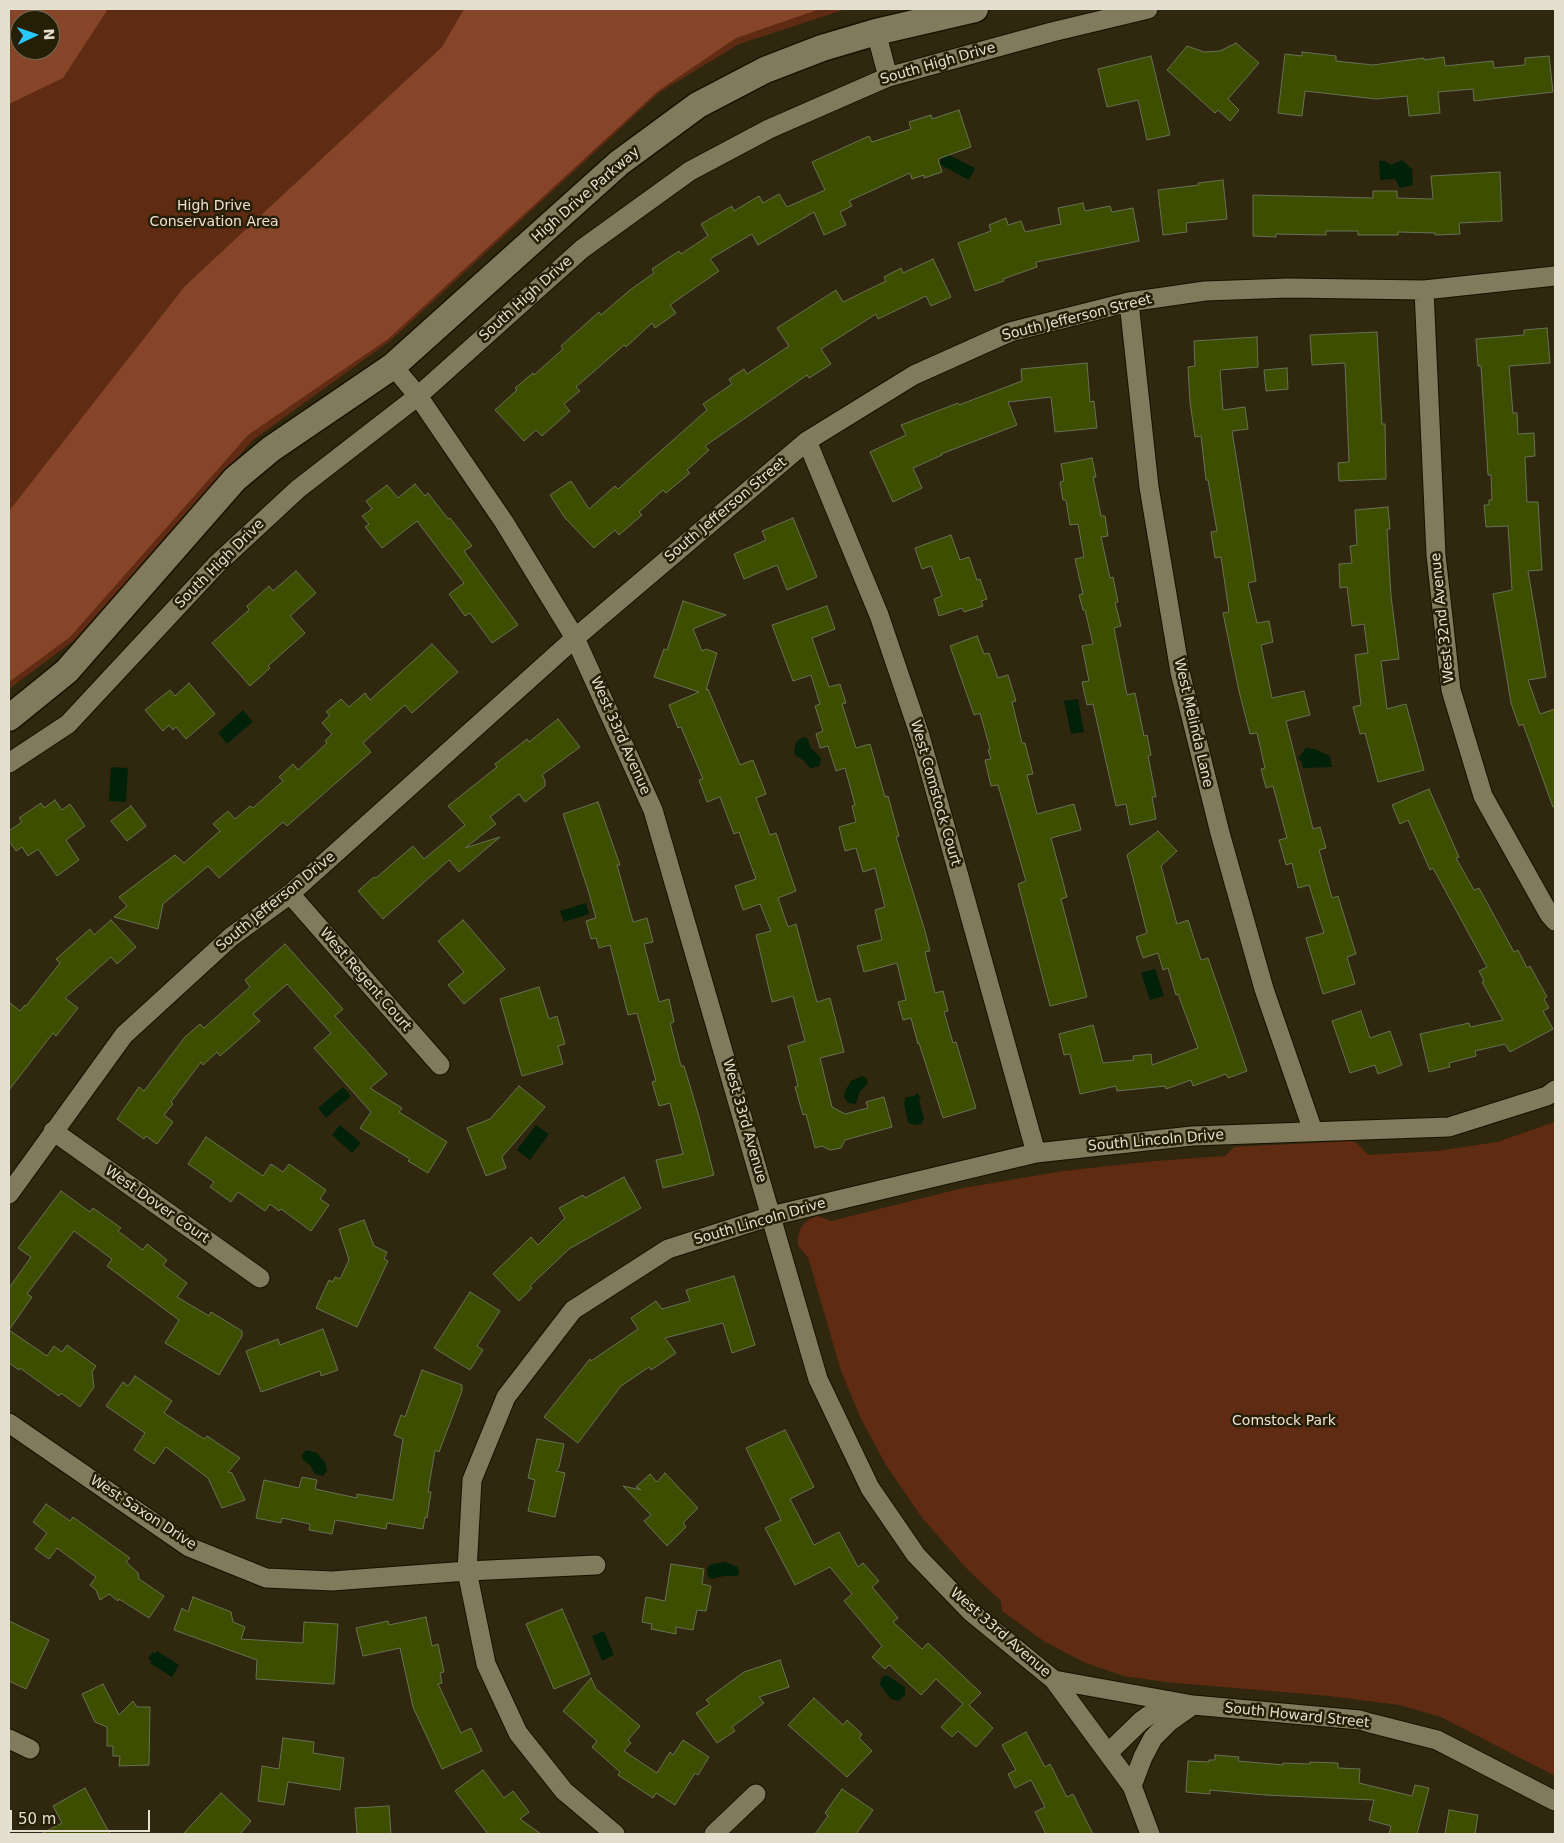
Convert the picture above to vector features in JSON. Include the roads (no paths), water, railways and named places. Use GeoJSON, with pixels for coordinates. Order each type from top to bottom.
{"type":"FeatureCollection","features":[{"type":"Feature","properties":{"kind":"main road","name":"High Drive Parkway"},"geometry":{"type":"LineString","coordinates":[[393,366],[619,162],[698,105],[765,70],[822,48],[876,32],[975,9]]}},
{"type":"Feature","properties":{"kind":"main road"},"geometry":{"type":"LineString","coordinates":[[9,718],[67,671],[235,479],[271,449],[393,366]]}},
{"type":"Feature","properties":{"kind":"street","name":"South High Drive"},"geometry":{"type":"LineString","coordinates":[[9,763],[68,724],[217,564],[298,489],[418,396],[582,249],[690,171],[769,129],[888,77],[1052,32],[1148,9]]}},
{"type":"Feature","properties":{"kind":"street"},"geometry":{"type":"LineString","coordinates":[[876,32],[888,77]]}},
{"type":"Feature","properties":{"kind":"street","name":"South Jefferson Street"},"geometry":{"type":"LineString","coordinates":[[576,638],[807,441],[914,375],[1010,332],[1129,302],[1205,291],[1288,288],[1424,290],[1555,276]]}},
{"type":"Feature","properties":{"kind":"street","name":"West 32nd Avenue"},"geometry":{"type":"LineString","coordinates":[[1424,290],[1436,555],[1451,690],[1484,796],[1549,914],[1555,921]]}},
{"type":"Feature","properties":{"kind":"street","name":"West Melinda Lane"},"geometry":{"type":"LineString","coordinates":[[1129,302],[1149,487],[1180,672],[1220,833],[1264,989],[1313,1131]]}},
{"type":"Feature","properties":{"kind":"street","name":"West 33rd Avenue"},"geometry":{"type":"LineString","coordinates":[[393,366],[418,396],[504,522],[576,638],[653,810],[818,1379],[870,1488],[916,1555],[971,1612],[1054,1680],[1132,1786],[1150,1834]]}},
{"type":"Feature","properties":{"kind":"street","name":"West Comstock Court"},"geometry":{"type":"LineString","coordinates":[[807,441],[879,615],[920,736],[1036,1153]]}},
{"type":"Feature","properties":{"kind":"street","name":"South Jefferson Drive"},"geometry":{"type":"LineString","coordinates":[[9,1194],[124,1035],[231,937],[290,894],[576,638]]}},
{"type":"Feature","properties":{"kind":"street","name":"West Regent Court"},"geometry":{"type":"LineString","coordinates":[[290,894],[440,1066]]}},
{"type":"Feature","properties":{"kind":"street","name":"South Lincoln Drive"},"geometry":{"type":"LineString","coordinates":[[614,1834],[564,1791],[518,1734],[486,1664],[467,1571],[472,1480],[506,1397],[574,1310],[668,1249],[771,1216],[1036,1153],[1192,1136],[1449,1127],[1547,1096],[1555,1090]]}},
{"type":"Feature","properties":{"kind":"street","name":"West Dover Court"},"geometry":{"type":"LineString","coordinates":[[53,1131],[260,1278]]}},
{"type":"Feature","properties":{"kind":"street","name":"West Saxon Drive"},"geometry":{"type":"LineString","coordinates":[[9,1423],[189,1547],[266,1578],[332,1581],[467,1571],[596,1565]]}},
{"type":"Feature","properties":{"kind":"street","name":"South Howard Street"},"geometry":{"type":"LineString","coordinates":[[1054,1680],[1193,1705],[1360,1720],[1437,1740],[1555,1801]]}},
{"type":"Feature","properties":{"kind":"street"},"geometry":{"type":"LineString","coordinates":[[1108,1753],[1141,1721],[1169,1701]]}},
{"type":"Feature","properties":{"kind":"street"},"geometry":{"type":"LineString","coordinates":[[1132,1786],[1143,1757],[1153,1738],[1169,1722],[1193,1705]]}},
{"type":"Feature","properties":{"kind":"street"},"geometry":{"type":"LineString","coordinates":[[9,1739],[30,1748]]}},
{"type":"Feature","properties":{"kind":"street"},"geometry":{"type":"LineString","coordinates":[[714,1834],[756,1794]]}},
{"type":"Feature","properties":{"kind":"park label","name":"High Drive Conservation Area"},"geometry":{"type":"Point","coordinates":[214,214]}},
{"type":"Feature","properties":{"kind":"park label","name":"Comstock Park"},"geometry":{"type":"Point","coordinates":[1284,1421]}}]}
